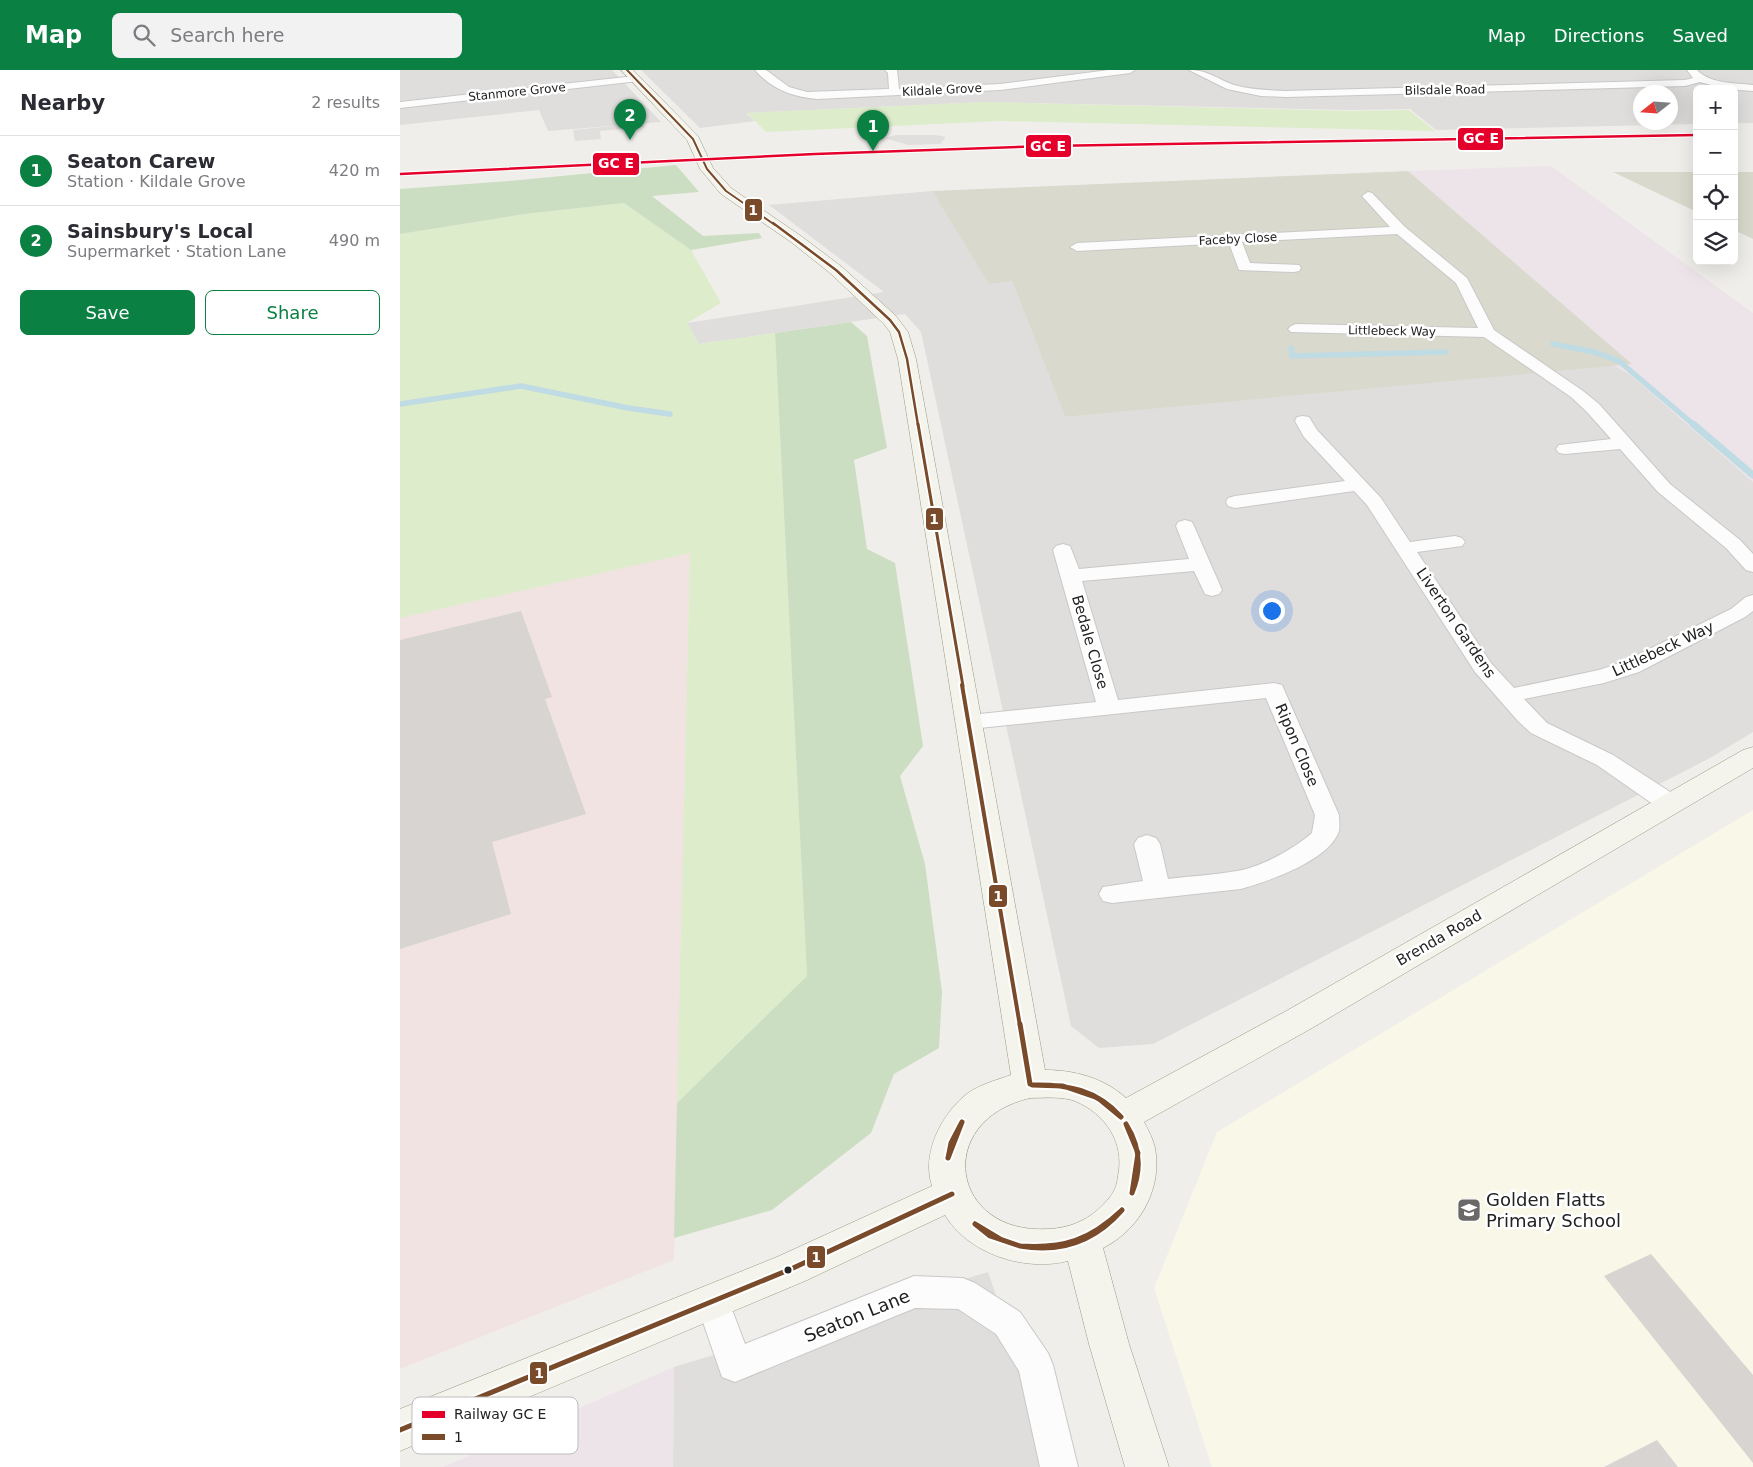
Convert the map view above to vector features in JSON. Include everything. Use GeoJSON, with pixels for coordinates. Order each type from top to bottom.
{"type":"FeatureCollection","features":[{"type":"Feature","properties":{"kind":"main road"},"geometry":{"type":"LineString","coordinates":[[631,74],[693,139],[707,168],[726,191],[796,238],[836,270],[890,320],[899,332],[907,359],[1030,1084]]}},
{"type":"Feature","properties":{"kind":"main road","name":"Brenda Road"},"geometry":{"type":"LineString","coordinates":[[1123,1117],[1300,1019],[1669,803],[1753,756]]}},
{"type":"Feature","properties":{"kind":"main road"},"geometry":{"type":"LineString","coordinates":[[1030,1084],[1056,1084],[1082,1089],[1104,1101],[1123,1117],[1137,1142],[1139,1171],[1131,1199],[1111,1223],[1082,1240],[1052,1248],[1019,1246],[990,1236],[966,1218],[952,1194],[946,1170],[950,1145],[962,1122],[980,1104],[1004,1091],[1030,1084]]}},
{"type":"Feature","properties":{"kind":"main road"},"geometry":{"type":"LineString","coordinates":[[481,1397],[713,1302],[952,1194]]}},
{"type":"Feature","properties":{"kind":"main road"},"geometry":{"type":"LineString","coordinates":[[1082,1240],[1109,1344],[1147,1467]]}},
{"type":"Feature","properties":{"kind":"main road"},"geometry":{"type":"LineString","coordinates":[[400,1430],[412,1425]]}},
{"type":"Feature","properties":{"kind":"street","name":"Kildale Grove"},"geometry":{"type":"LineString","coordinates":[[760,70],[786,90],[796,94],[816,96],[1000,87],[1130,70]]}},
{"type":"Feature","properties":{"kind":"street"},"geometry":{"type":"LineString","coordinates":[[890,70],[893,72],[894,93]]}},
{"type":"Feature","properties":{"kind":"street"},"geometry":{"type":"LineString","coordinates":[[1035,70],[1054,81]]}},
{"type":"Feature","properties":{"kind":"street","name":"Bilsdale Road"},"geometry":{"type":"LineString","coordinates":[[1194,70],[1231,87],[1286,94],[1685,84],[1700,79],[1727,86],[1753,88]]}},
{"type":"Feature","properties":{"kind":"street"},"geometry":{"type":"LineString","coordinates":[[1692,70],[1700,79]]}},
{"type":"Feature","properties":{"kind":"street","name":"Stanmore Grove"},"geometry":{"type":"LineString","coordinates":[[400,104],[631,74]]}},
{"type":"Feature","properties":{"kind":"street"},"geometry":{"type":"LineString","coordinates":[[1368,196],[1400,230],[1462,281],[1488,334],[1577,394],[1593,408],[1664,488],[1733,544],[1753,566]]}},
{"type":"Feature","properties":{"kind":"street","name":"Faceby Close"},"geometry":{"type":"LineString","coordinates":[[1077,247],[1400,230]]}},
{"type":"Feature","properties":{"kind":"street"},"geometry":{"type":"LineString","coordinates":[[1235,240],[1244,267],[1294,268]]}},
{"type":"Feature","properties":{"kind":"street","name":"Littlebeck Way"},"geometry":{"type":"LineString","coordinates":[[1296,330],[1488,334]]}},
{"type":"Feature","properties":{"kind":"street","name":"Liverton Gardens"},"geometry":{"type":"LineString","coordinates":[[1303,421],[1310,433],[1374,502],[1482,667],[1508,696],[1539,728],[1605,760],[1669,803]]}},
{"type":"Feature","properties":{"kind":"street"},"geometry":{"type":"LineString","coordinates":[[1565,448],[1625,443]]}},
{"type":"Feature","properties":{"kind":"street"},"geometry":{"type":"LineString","coordinates":[[1236,502],[1359,485]]}},
{"type":"Feature","properties":{"kind":"street"},"geometry":{"type":"LineString","coordinates":[[1185,526],[1212,590]]}},
{"type":"Feature","properties":{"kind":"street"},"geometry":{"type":"LineString","coordinates":[[1405,548],[1455,542]]}},
{"type":"Feature","properties":{"kind":"street","name":"Bedale Close"},"geometry":{"type":"LineString","coordinates":[[1063,550],[1109,708]]}},
{"type":"Feature","properties":{"kind":"street","name":"Bedale Close"},"geometry":{"type":"LineString","coordinates":[[1071,576],[1200,564]]}},
{"type":"Feature","properties":{"kind":"street","name":"Littlebeck Way"},"geometry":{"type":"LineString","coordinates":[[1508,696],[1604,676],[1631,667],[1738,613],[1753,601]]}},
{"type":"Feature","properties":{"kind":"street","name":"Ripon Close"},"geometry":{"type":"LineString","coordinates":[[970,722],[1274,690],[1327,815],[1326,831],[1314,846],[1260,874],[1241,880],[1112,894]]}},
{"type":"Feature","properties":{"kind":"street"},"geometry":{"type":"LineString","coordinates":[[1148,844],[1158,889]]}},
{"type":"Feature","properties":{"kind":"street","name":"Seaton Lane"},"geometry":{"type":"LineString","coordinates":[[713,1302],[735,1365],[914,1292],[963,1294],[1008,1323],[1035,1365],[1059,1467]]}},
{"type":"Feature","properties":{"kind":"shaded area"},"geometry":{"type":"Polygon","coordinates":[[[400,70],[612,70],[661,122],[548,131],[539,110],[400,125],[400,70]]]}},
{"type":"Feature","properties":{"kind":"shaded area"},"geometry":{"type":"Polygon","coordinates":[[[641,70],[1753,70],[1753,123],[1738,123],[1738,85],[1693,85],[1693,124],[1678,124],[1678,85],[1633,85],[1633,125],[1436,130],[1410,109],[1351,110],[986,102],[746,113],[755,121],[700,128],[641,70]]]}},
{"type":"Feature","properties":{"kind":"shaded area"},"geometry":{"type":"Polygon","coordinates":[[[643,123],[644,127],[600,131],[601,139],[575,141],[573,130],[643,123]]]}},
{"type":"Feature","properties":{"kind":"shaded area"},"geometry":{"type":"Polygon","coordinates":[[[896,135],[936,135],[946,137],[940,144],[908,145],[885,138],[896,135]]]}},
{"type":"Feature","properties":{"kind":"shaded area"},"geometry":{"type":"Polygon","coordinates":[[[1551,166],[1753,313],[1753,482],[1631,375],[1613,365],[1631,364],[1408,171],[1551,166]]]}},
{"type":"Feature","properties":{"kind":"shaded area"},"geometry":{"type":"Polygon","coordinates":[[[1408,171],[1632,364],[1065,417],[1012,281],[989,284],[932,191],[1408,171]]]}},
{"type":"Feature","properties":{"kind":"shaded area"},"geometry":{"type":"Polygon","coordinates":[[[1613,172],[1693,172],[1693,210],[1613,172]]]}},
{"type":"Feature","properties":{"kind":"shaded area"},"geometry":{"type":"Polygon","coordinates":[[[1738,172],[1753,172],[1753,239],[1738,232],[1738,172]]]}},
{"type":"Feature","properties":{"kind":"shaded area"},"geometry":{"type":"Polygon","coordinates":[[[932,191],[989,283],[1012,281],[1065,417],[1613,365],[1631,375],[1753,482],[1753,732],[1710,758],[1153,1044],[1099,1048],[1071,1026],[921,332],[905,314],[699,344],[687,323],[884,292],[769,205],[932,191]]]}},
{"type":"Feature","properties":{"kind":"shaded area"},"geometry":{"type":"Polygon","coordinates":[[[690,552],[674,1260],[400,1369],[400,618],[690,552]]]}},
{"type":"Feature","properties":{"kind":"shaded area","name":"Golden Flatts Primary School"},"geometry":{"type":"Polygon","coordinates":[[[1753,810],[1753,1467],[1212,1467],[1154,1288],[1217,1132],[1753,810]]]}},
{"type":"Feature","properties":{"kind":"shaded area"},"geometry":{"type":"Polygon","coordinates":[[[988,1272],[1054,1467],[673,1467],[674,1367],[988,1272]]]}},
{"type":"Feature","properties":{"kind":"shaded area"},"geometry":{"type":"Polygon","coordinates":[[[674,1367],[673,1467],[443,1467],[473,1454],[578,1454],[578,1409],[674,1367]]]}},
{"type":"Feature","properties":{"kind":"green space"},"geometry":{"type":"Polygon","coordinates":[[[985,102],[1351,111],[1409,110],[1435,131],[1000,121],[766,132],[747,113],[985,102]]]}},
{"type":"Feature","properties":{"kind":"green space"},"geometry":{"type":"Polygon","coordinates":[[[676,165],[699,192],[652,196],[703,236],[759,233],[762,238],[691,250],[624,203],[525,214],[400,234],[400,189],[676,165]]]}},
{"type":"Feature","properties":{"kind":"green space"},"geometry":{"type":"Polygon","coordinates":[[[624,203],[691,250],[721,303],[687,323],[699,344],[775,333],[807,976],[677,1103],[690,553],[400,618],[400,234],[525,214],[624,203]]]}},
{"type":"Feature","properties":{"kind":"green space"},"geometry":{"type":"Polygon","coordinates":[[[851,322],[867,336],[887,448],[854,460],[867,549],[895,563],[923,746],[900,776],[925,864],[942,992],[939,1048],[894,1074],[871,1133],[772,1210],[674,1238],[677,1103],[807,976],[775,333],[851,322]]]}},
{"type":"Feature","properties":{"kind":"building"},"geometry":{"type":"Polygon","coordinates":[[[521,611],[552,697],[545,699],[586,814],[492,842],[511,914],[400,949],[400,640],[521,611]]]}},
{"type":"Feature","properties":{"kind":"building"},"geometry":{"type":"Polygon","coordinates":[[[1651,1254],[1753,1375],[1753,1463],[1604,1276],[1651,1254]]]}},
{"type":"Feature","properties":{"kind":"building"},"geometry":{"type":"Polygon","coordinates":[[[1657,1440],[1678,1467],[1604,1467],[1657,1440]]]}},
{"type":"Feature","properties":{"kind":"waterway"},"geometry":{"type":"LineString","coordinates":[[1553,344],[1594,352],[1619,361],[1694,425]]}},
{"type":"Feature","properties":{"kind":"waterway"},"geometry":{"type":"LineString","coordinates":[[1291,348],[1292,356],[1446,352]]}},
{"type":"Feature","properties":{"kind":"waterway"},"geometry":{"type":"LineString","coordinates":[[400,404],[521,386],[628,408],[670,414]]}},
{"type":"Feature","properties":{"kind":"waterway"},"geometry":{"type":"LineString","coordinates":[[1693,424],[1753,475]]}},
{"type":"Feature","properties":{"kind":"transit line","name":"1"},"geometry":{"type":"LineString","coordinates":[[627,70],[693,139],[707,169],[726,191],[796,239],[836,270],[890,320],[899,332],[907,359],[1030,1084]]}},
{"type":"Feature","properties":{"kind":"transit line"},"geometry":{"type":"LineString","coordinates":[[400,174],[815,154],[1047,146],[1693,135]]}},
{"type":"Feature","properties":{"kind":"transit line","name":"1"},"geometry":{"type":"LineString","coordinates":[[1032,1085],[1063,1086],[1098,1098],[1121,1117]]}},
{"type":"Feature","properties":{"kind":"transit line","name":"1"},"geometry":{"type":"LineString","coordinates":[[1032,1085],[1057,1085],[1093,1094],[1113,1108],[1121,1117]]}},
{"type":"Feature","properties":{"kind":"transit line","name":"1"},"geometry":{"type":"LineString","coordinates":[[948,1158],[951,1143],[962,1122]]}},
{"type":"Feature","properties":{"kind":"transit line","name":"1"},"geometry":{"type":"LineString","coordinates":[[948,1158],[962,1122]]}},
{"type":"Feature","properties":{"kind":"transit line","name":"1"},"geometry":{"type":"LineString","coordinates":[[1126,1124],[1135,1140],[1139,1157],[1138,1175],[1132,1193]]}},
{"type":"Feature","properties":{"kind":"transit line","name":"1"},"geometry":{"type":"LineString","coordinates":[[1126,1124],[1138,1153],[1132,1193]]}},
{"type":"Feature","properties":{"kind":"transit line","name":"1"},"geometry":{"type":"LineString","coordinates":[[480,1397],[791,1269],[952,1194]]}},
{"type":"Feature","properties":{"kind":"transit line","name":"1"},"geometry":{"type":"LineString","coordinates":[[1020,1246],[1050,1247],[1076,1242],[1111,1221],[1122,1210]]}},
{"type":"Feature","properties":{"kind":"transit line","name":"1"},"geometry":{"type":"LineString","coordinates":[[1020,1246],[1048,1248],[1076,1243],[1102,1230],[1122,1210]]}},
{"type":"Feature","properties":{"kind":"transit line","name":"1"},"geometry":{"type":"LineString","coordinates":[[975,1224],[1000,1239],[1020,1246]]}},
{"type":"Feature","properties":{"kind":"transit line","name":"1"},"geometry":{"type":"LineString","coordinates":[[975,1224],[990,1236],[1020,1246]]}},
{"type":"Feature","properties":{"kind":"transit line","name":"1"},"geometry":{"type":"LineString","coordinates":[[400,1430],[412,1425]]}},
{"type":"Feature","properties":{"kind":"place","name":"Sainsbury's Local"},"geometry":{"type":"Point","coordinates":[630,140]}},
{"type":"Feature","properties":{"kind":"place","name":"Seaton Carew"},"geometry":{"type":"Point","coordinates":[873,151]}},
{"type":"Feature","properties":{"kind":"place","name":"Golden Flatts Primary School"},"geometry":{"type":"Point","coordinates":[1469,1210]}}]}
